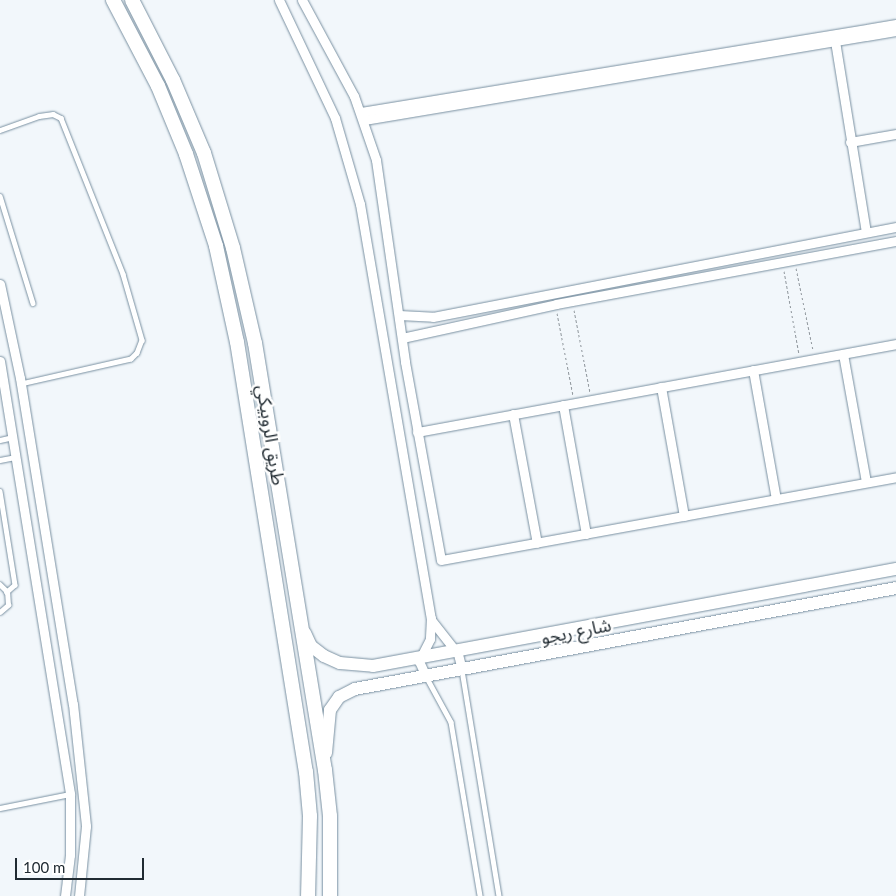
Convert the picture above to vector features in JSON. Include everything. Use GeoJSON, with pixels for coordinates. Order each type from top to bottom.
{"type":"FeatureCollection","features":[{"type":"Feature","properties":{"kind":"main road","name":"طريق الروبيكي"},"geometry":{"type":"LineString","coordinates":[[113,0],[158,86],[186,154],[216,246],[237,342],[306,772],[310,816],[308,896]]}},
{"type":"Feature","properties":{"kind":"main road","name":"طريق الروبيكي"},"geometry":{"type":"LineString","coordinates":[[132,0],[173,80],[204,153],[233,248],[255,343],[304,633],[324,770],[330,816],[330,896]]}},
{"type":"Feature","properties":{"kind":"main road","name":"شارع ريجو"},"geometry":{"type":"LineString","coordinates":[[304,633],[311,646],[340,663],[374,666],[896,568]]}},
{"type":"Feature","properties":{"kind":"main road","name":"شارع ريجو"},"geometry":{"type":"LineString","coordinates":[[324,770],[328,718],[339,697],[355,690],[896,588]]}},
{"type":"Feature","properties":{"kind":"street"},"geometry":{"type":"LineString","coordinates":[[279,0],[332,111],[355,183],[431,618],[430,639],[420,657],[420,666],[426,676]]}},
{"type":"Feature","properties":{"kind":"street"},"geometry":{"type":"LineString","coordinates":[[302,0],[363,116],[379,176],[417,432],[441,560],[896,477]]}},
{"type":"Feature","properties":{"kind":"street"},"geometry":{"type":"LineString","coordinates":[[363,116],[896,24]]}},
{"type":"Feature","properties":{"kind":"street"},"geometry":{"type":"LineString","coordinates":[[506,92],[896,32]]}},
{"type":"Feature","properties":{"kind":"street"},"geometry":{"type":"LineString","coordinates":[[835,41],[866,232]]}},
{"type":"Feature","properties":{"kind":"street"},"geometry":{"type":"LineString","coordinates":[[850,142],[896,134]]}},
{"type":"Feature","properties":{"kind":"street"},"geometry":{"type":"LineString","coordinates":[[399,315],[433,317],[896,227]]}},
{"type":"Feature","properties":{"kind":"street"},"geometry":{"type":"LineString","coordinates":[[402,338],[556,304],[896,241]]}},
{"type":"Feature","properties":{"kind":"street"},"geometry":{"type":"LineString","coordinates":[[627,279],[630,290]]}},
{"type":"Feature","properties":{"kind":"street"},"geometry":{"type":"LineString","coordinates":[[0,284],[21,384],[73,704],[86,826],[79,896]]}},
{"type":"Feature","properties":{"kind":"street"},"geometry":{"type":"LineString","coordinates":[[417,432],[896,344]]}},
{"type":"Feature","properties":{"kind":"street"},"geometry":{"type":"LineString","coordinates":[[843,354],[866,482]]}},
{"type":"Feature","properties":{"kind":"street"},"geometry":{"type":"LineString","coordinates":[[0,361],[70,794],[70,855],[65,896]]}},
{"type":"Feature","properties":{"kind":"street"},"geometry":{"type":"LineString","coordinates":[[753,370],[776,499]]}},
{"type":"Feature","properties":{"kind":"street"},"geometry":{"type":"LineString","coordinates":[[661,387],[684,516]]}},
{"type":"Feature","properties":{"kind":"street"},"geometry":{"type":"LineString","coordinates":[[563,405],[586,534]]}},
{"type":"Feature","properties":{"kind":"street"},"geometry":{"type":"LineString","coordinates":[[513,414],[537,542]]}},
{"type":"Feature","properties":{"kind":"street"},"geometry":{"type":"LineString","coordinates":[[16,456],[32,451]]}},
{"type":"Feature","properties":{"kind":"street"},"geometry":{"type":"LineString","coordinates":[[431,618],[439,633],[456,650],[462,670]]}},
{"type":"Feature","properties":{"kind":"street"},"geometry":{"type":"LineString","coordinates":[[57,707],[73,704]]}},
{"type":"Feature","properties":{"kind":"lane"},"geometry":{"type":"LineString","coordinates":[[0,130],[40,116],[53,114],[62,118],[123,274],[142,340],[138,353],[131,359],[21,384]]}},
{"type":"Feature","properties":{"kind":"lane"},"geometry":{"type":"LineString","coordinates":[[0,196],[33,303]]}},
{"type":"Feature","properties":{"kind":"lane"},"geometry":{"type":"LineString","coordinates":[[0,440],[13,437]]}},
{"type":"Feature","properties":{"kind":"lane"},"geometry":{"type":"LineString","coordinates":[[0,460],[16,456]]}},
{"type":"Feature","properties":{"kind":"lane"},"geometry":{"type":"LineString","coordinates":[[0,491],[15,585],[7,592]]}},
{"type":"Feature","properties":{"kind":"lane"},"geometry":{"type":"LineString","coordinates":[[0,585],[7,592],[8,605],[0,612]]}},
{"type":"Feature","properties":{"kind":"lane"},"geometry":{"type":"LineString","coordinates":[[462,670],[499,896]]}},
{"type":"Feature","properties":{"kind":"lane"},"geometry":{"type":"LineString","coordinates":[[426,676],[451,722],[480,896]]}},
{"type":"Feature","properties":{"kind":"lane"},"geometry":{"type":"LineString","coordinates":[[0,808],[70,794]]}},
{"type":"Feature","properties":{"kind":"path"},"geometry":{"type":"LineString","coordinates":[[794,260],[815,359]]}},
{"type":"Feature","properties":{"kind":"path"},"geometry":{"type":"LineString","coordinates":[[782,262],[800,362]]}},
{"type":"Feature","properties":{"kind":"path"},"geometry":{"type":"LineString","coordinates":[[572,301],[592,400]]}},
{"type":"Feature","properties":{"kind":"path"},"geometry":{"type":"LineString","coordinates":[[556,304],[575,403]]}}]}
